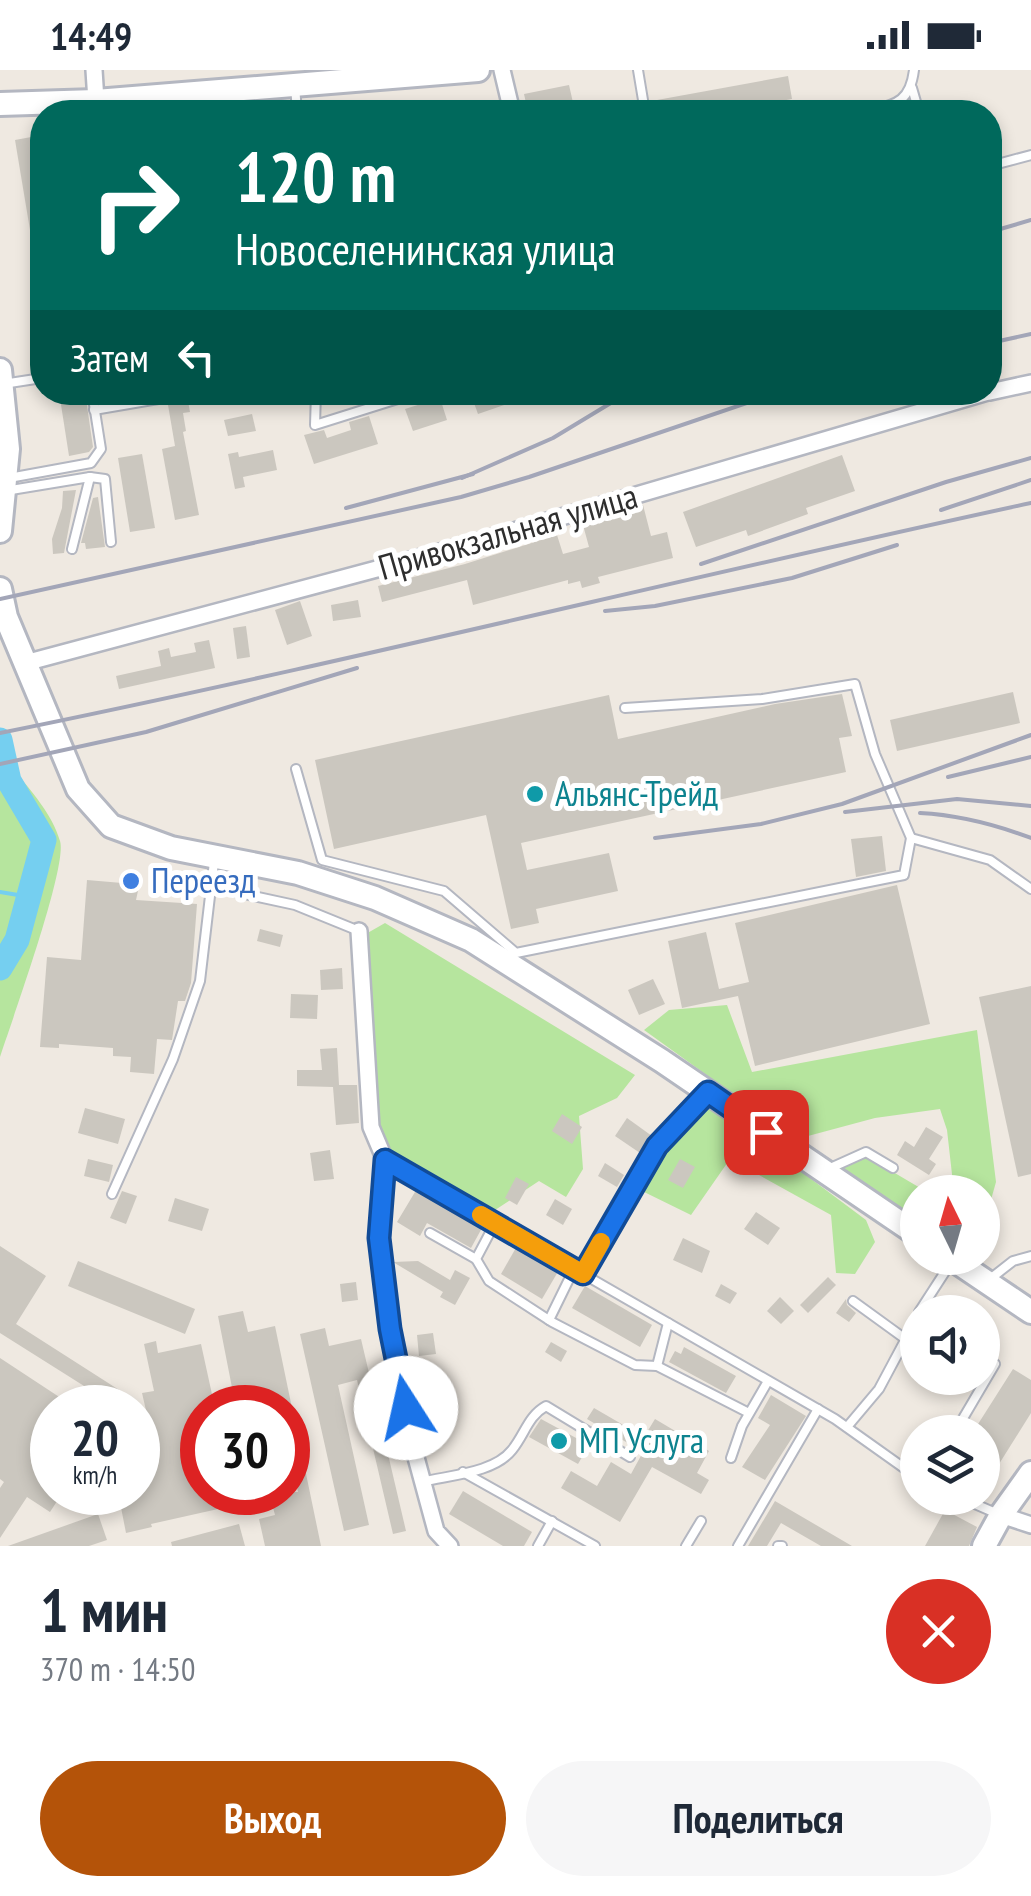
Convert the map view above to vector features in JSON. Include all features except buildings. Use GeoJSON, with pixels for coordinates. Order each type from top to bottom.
{"type":"FeatureCollection","features":[{"type":"Feature","properties":{"kind":"main road"},"geometry":{"type":"LineString","coordinates":[[109,100],[295,86],[330,77],[467,71]]}},
{"type":"Feature","properties":{"kind":"main road"},"geometry":{"type":"LineString","coordinates":[[0,104],[30,103]]}},
{"type":"Feature","properties":{"kind":"main road"},"geometry":{"type":"LineString","coordinates":[[0,531],[8,449],[1,376]]}},
{"type":"Feature","properties":{"kind":"main road"},"geometry":{"type":"LineString","coordinates":[[0,589],[6,617],[78,789],[102,819],[142,840],[298,873],[375,898],[471,940],[708,1092],[900,1222]]}},
{"type":"Feature","properties":{"kind":"main road"},"geometry":{"type":"LineString","coordinates":[[976,1275],[1031,1312]]}},
{"type":"Feature","properties":{"kind":"main road"},"geometry":{"type":"LineString","coordinates":[[984,1546],[1031,1472]]}},
{"type":"Feature","properties":{"kind":"street"},"geometry":{"type":"LineString","coordinates":[[94,70],[96,100]]}},
{"type":"Feature","properties":{"kind":"street"},"geometry":{"type":"LineString","coordinates":[[502,70],[509,100]]}},
{"type":"Feature","properties":{"kind":"street","name":"Привокзальная улица"},"geometry":{"type":"LineString","coordinates":[[1002,389],[1031,382]]}},
{"type":"Feature","properties":{"kind":"street","name":"Привокзальная улица"},"geometry":{"type":"LineString","coordinates":[[25,663],[460,547],[945,405]]}},
{"type":"Feature","properties":{"kind":"street"},"geometry":{"type":"LineString","coordinates":[[359,931],[372,1127],[385,1160],[379,1238],[390,1329],[410,1440],[436,1531],[450,1546]]}},
{"type":"Feature","properties":{"kind":"street"},"geometry":{"type":"LineString","coordinates":[[1001,1514],[1031,1525]]}},
{"type":"Feature","properties":{"kind":"lane"},"geometry":{"type":"LineString","coordinates":[[638,70],[643,100]]}},
{"type":"Feature","properties":{"kind":"lane"},"geometry":{"type":"LineString","coordinates":[[914,70],[916,100]]}},
{"type":"Feature","properties":{"kind":"lane"},"geometry":{"type":"LineString","coordinates":[[295,86],[296,100]]}},
{"type":"Feature","properties":{"kind":"lane"},"geometry":{"type":"LineString","coordinates":[[901,100],[912,88]]}},
{"type":"Feature","properties":{"kind":"lane"},"geometry":{"type":"LineString","coordinates":[[1002,163],[1031,155]]}},
{"type":"Feature","properties":{"kind":"lane"},"geometry":{"type":"LineString","coordinates":[[1,376],[30,377]]}},
{"type":"Feature","properties":{"kind":"lane"},"geometry":{"type":"LineString","coordinates":[[3,487],[91,463],[101,448],[93,405]]}},
{"type":"Feature","properties":{"kind":"lane"},"geometry":{"type":"LineString","coordinates":[[94,410],[123,405]]}},
{"type":"Feature","properties":{"kind":"lane"},"geometry":{"type":"LineString","coordinates":[[315,405],[314,425],[381,405]]}},
{"type":"Feature","properties":{"kind":"lane"},"geometry":{"type":"LineString","coordinates":[[72,549],[90,477]]}},
{"type":"Feature","properties":{"kind":"lane"},"geometry":{"type":"LineString","coordinates":[[3,487],[105,478],[111,542]]}},
{"type":"Feature","properties":{"kind":"lane"},"geometry":{"type":"LineString","coordinates":[[296,769],[322,860],[444,892],[516,953],[904,875],[911,838],[875,754],[855,684],[762,698],[625,708]]}},
{"type":"Feature","properties":{"kind":"lane"},"geometry":{"type":"LineString","coordinates":[[911,838],[990,860],[1031,889]]}},
{"type":"Feature","properties":{"kind":"lane"},"geometry":{"type":"LineString","coordinates":[[112,1194],[173,1059],[200,982],[215,855]]}},
{"type":"Feature","properties":{"kind":"lane"},"geometry":{"type":"LineString","coordinates":[[212,888],[295,906],[359,931]]}},
{"type":"Feature","properties":{"kind":"lane"},"geometry":{"type":"LineString","coordinates":[[583,1274],[657,1146],[708,1092]]}},
{"type":"Feature","properties":{"kind":"lane"},"geometry":{"type":"LineString","coordinates":[[824,1171],[866,1152],[893,1168]]}},
{"type":"Feature","properties":{"kind":"lane"},"geometry":{"type":"LineString","coordinates":[[385,1160],[818,1409],[900,1465]]}},
{"type":"Feature","properties":{"kind":"lane"},"geometry":{"type":"LineString","coordinates":[[476,1259],[495,1223]]}},
{"type":"Feature","properties":{"kind":"lane"},"geometry":{"type":"LineString","coordinates":[[430,1232],[476,1259],[489,1282],[549,1320],[635,1365],[657,1366],[749,1413]]}},
{"type":"Feature","properties":{"kind":"lane"},"geometry":{"type":"LineString","coordinates":[[986,1282],[1013,1261],[1031,1256]]}},
{"type":"Feature","properties":{"kind":"lane"},"geometry":{"type":"LineString","coordinates":[[549,1320],[574,1269]]}},
{"type":"Feature","properties":{"kind":"lane"},"geometry":{"type":"LineString","coordinates":[[853,1301],[900,1335]]}},
{"type":"Feature","properties":{"kind":"lane"},"geometry":{"type":"LineString","coordinates":[[657,1366],[668,1322]]}},
{"type":"Feature","properties":{"kind":"lane"},"geometry":{"type":"LineString","coordinates":[[846,1427],[879,1389],[900,1346]]}},
{"type":"Feature","properties":{"kind":"lane"},"geometry":{"type":"LineString","coordinates":[[731,1458],[749,1413],[768,1380]]}},
{"type":"Feature","properties":{"kind":"lane"},"geometry":{"type":"LineString","coordinates":[[422,1482],[496,1464],[512,1451],[534,1412],[546,1406],[630,1457]]}},
{"type":"Feature","properties":{"kind":"lane"},"geometry":{"type":"LineString","coordinates":[[738,1546],[818,1409]]}},
{"type":"Feature","properties":{"kind":"lane"},"geometry":{"type":"LineString","coordinates":[[463,1472],[596,1546]]}},
{"type":"Feature","properties":{"kind":"lane"},"geometry":{"type":"LineString","coordinates":[[538,1546],[552,1521]]}},
{"type":"Feature","properties":{"kind":"lane"},"geometry":{"type":"LineString","coordinates":[[686,1546],[701,1521]]}},
{"type":"Feature","properties":{"kind":"green space"},"geometry":{"type":"Polygon","coordinates":[[[14,770],[52,822],[60,841],[60,856],[56,881],[0,1057],[0,774],[14,770]]]}},
{"type":"Feature","properties":{"kind":"green space"},"geometry":{"type":"Polygon","coordinates":[[[385,923],[635,1075],[617,1098],[579,1116],[583,1169],[566,1197],[539,1181],[489,1214],[390,1154],[376,1125],[364,935],[385,923]]]}},
{"type":"Feature","properties":{"kind":"green space"},"geometry":{"type":"Polygon","coordinates":[[[727,1005],[752,1072],[977,1030],[995,1175],[952,1175],[947,1130],[940,1109],[875,1118],[808,1136],[772,1122],[644,1030],[669,1010],[727,1005]]]}},
{"type":"Feature","properties":{"kind":"green space"},"geometry":{"type":"Polygon","coordinates":[[[711,1104],[866,1220],[875,1242],[855,1274],[836,1273],[831,1215],[730,1159],[691,1215],[638,1189],[665,1143],[711,1104]]]}},
{"type":"Feature","properties":{"kind":"green space"},"geometry":{"type":"Polygon","coordinates":[[[866,1156],[900,1176],[900,1217],[831,1170],[866,1156]]]}},
{"type":"Feature","properties":{"kind":"waterway"},"geometry":{"type":"LineString","coordinates":[[0,740],[9,781],[44,840],[17,940],[0,968]]}},
{"type":"Feature","properties":{"kind":"waterway"},"geometry":{"type":"LineString","coordinates":[[0,892],[30,897]]}},
{"type":"Feature","properties":{"kind":"railway"},"geometry":{"type":"LineString","coordinates":[[1002,228],[1031,220]]}},
{"type":"Feature","properties":{"kind":"railway"},"geometry":{"type":"LineString","coordinates":[[1002,340],[1031,334]]}},
{"type":"Feature","properties":{"kind":"railway"},"geometry":{"type":"LineString","coordinates":[[462,478],[553,438],[608,405]]}},
{"type":"Feature","properties":{"kind":"railway"},"geometry":{"type":"LineString","coordinates":[[0,599],[461,497],[741,405]]}},
{"type":"Feature","properties":{"kind":"railway"},"geometry":{"type":"LineString","coordinates":[[701,564],[946,482],[1031,458]]}},
{"type":"Feature","properties":{"kind":"railway"},"geometry":{"type":"LineString","coordinates":[[346,508],[473,474]]}},
{"type":"Feature","properties":{"kind":"railway"},"geometry":{"type":"LineString","coordinates":[[941,510],[1031,480]]}},
{"type":"Feature","properties":{"kind":"railway"},"geometry":{"type":"LineString","coordinates":[[0,733],[1031,503]]}},
{"type":"Feature","properties":{"kind":"railway"},"geometry":{"type":"LineString","coordinates":[[605,611],[655,606],[792,578],[897,545]]}},
{"type":"Feature","properties":{"kind":"railway"},"geometry":{"type":"LineString","coordinates":[[0,764],[146,732],[357,668]]}},
{"type":"Feature","properties":{"kind":"railway"},"geometry":{"type":"LineString","coordinates":[[655,838],[761,824],[842,804],[1031,735]]}},
{"type":"Feature","properties":{"kind":"railway"},"geometry":{"type":"LineString","coordinates":[[948,777],[1031,757]]}},
{"type":"Feature","properties":{"kind":"railway"},"geometry":{"type":"LineString","coordinates":[[845,812],[957,799],[1031,806]]}},
{"type":"Feature","properties":{"kind":"railway"},"geometry":{"type":"LineString","coordinates":[[920,813],[977,821],[1031,838]]}},
{"type":"Feature","properties":{"kind":"slow traffic"},"geometry":{"type":"LineString","coordinates":[[481,1215],[583,1274],[601,1242]]}},
{"type":"Feature","properties":{"kind":"place","name":"Альянс-Трейд"},"geometry":{"type":"Point","coordinates":[535,794]}},
{"type":"Feature","properties":{"kind":"place","name":"Переезд"},"geometry":{"type":"Point","coordinates":[131,881]}},
{"type":"Feature","properties":{"kind":"place","name":"МП Услуга"},"geometry":{"type":"Point","coordinates":[559,1441]}},
{"type":"Feature","properties":{"kind":"route"},"geometry":{"type":"LineString","coordinates":[[406,1408],[390,1329],[379,1238],[385,1160],[583,1274],[657,1146],[708,1092],[766,1132]]}}]}
